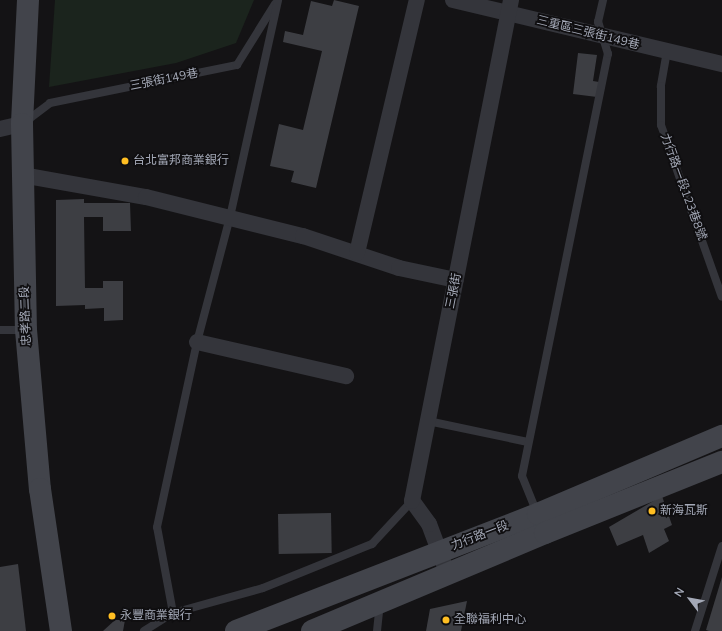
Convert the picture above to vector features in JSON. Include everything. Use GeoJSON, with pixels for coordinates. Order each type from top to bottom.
{"type":"FeatureCollection","features":[{"type":"Feature","properties":{"kind":"street","name":"忠孝路二段"},"geometry":{"type":"LineString","coordinates":[[28,0],[22,124],[26,330],[40,489],[60,631]]}},
{"type":"Feature","properties":{"kind":"street"},"geometry":{"type":"LineString","coordinates":[[357,253],[418,0]]}},
{"type":"Feature","properties":{"kind":"street","name":"三重區三張街149巷"},"geometry":{"type":"LineString","coordinates":[[454,0],[509,6],[603,37],[722,64]]}},
{"type":"Feature","properties":{"kind":"street","name":"三張街"},"geometry":{"type":"LineString","coordinates":[[412,501],[509,6]]}},
{"type":"Feature","properties":{"kind":"street"},"geometry":{"type":"LineString","coordinates":[[0,130],[22,124]]}},
{"type":"Feature","properties":{"kind":"street"},"geometry":{"type":"LineString","coordinates":[[22,176],[146,196],[230,217],[357,253],[400,268],[456,280]]}},
{"type":"Feature","properties":{"kind":"street"},"geometry":{"type":"LineString","coordinates":[[197,342],[346,376]]}},
{"type":"Feature","properties":{"kind":"street","name":"力行路一段"},"geometry":{"type":"LineString","coordinates":[[236,631],[538,514],[722,436]]}},
{"type":"Feature","properties":{"kind":"street","name":"力行路一段"},"geometry":{"type":"LineString","coordinates":[[312,631],[380,604],[546,533],[722,462]]}},
{"type":"Feature","properties":{"kind":"street"},"geometry":{"type":"LineString","coordinates":[[412,501],[429,524],[448,575]]}},
{"type":"Feature","properties":{"kind":"lane","name":"三張街149巷"},"geometry":{"type":"LineString","coordinates":[[22,124],[50,103],[237,65],[278,0]]}},
{"type":"Feature","properties":{"kind":"lane"},"geometry":{"type":"LineString","coordinates":[[173,613],[157,527],[197,342],[230,217],[278,0]]}},
{"type":"Feature","properties":{"kind":"lane"},"geometry":{"type":"LineString","coordinates":[[538,514],[522,476],[608,54],[598,22],[603,0]]}},
{"type":"Feature","properties":{"kind":"lane","name":"力行路一段123巷8號"},"geometry":{"type":"LineString","coordinates":[[667,51],[661,86],[661,125],[722,297]]}},
{"type":"Feature","properties":{"kind":"lane"},"geometry":{"type":"LineString","coordinates":[[0,330],[26,330]]}},
{"type":"Feature","properties":{"kind":"lane"},"geometry":{"type":"LineString","coordinates":[[428,422],[528,442]]}},
{"type":"Feature","properties":{"kind":"lane"},"geometry":{"type":"LineString","coordinates":[[144,631],[173,613],[262,588],[372,544],[412,501]]}},
{"type":"Feature","properties":{"kind":"lane"},"geometry":{"type":"LineString","coordinates":[[695,631],[722,546]]}},
{"type":"Feature","properties":{"kind":"lane"},"geometry":{"type":"LineString","coordinates":[[377,631],[380,604]]}},
{"type":"Feature","properties":{"kind":"shaded area"},"geometry":{"type":"Polygon","coordinates":[[[55,0],[254,0],[236,43],[176,63],[49,87],[55,0]]]}},
{"type":"Feature","properties":{"kind":"building"},"geometry":{"type":"Polygon","coordinates":[[[334,0],[359,6],[316,188],[291,182],[294,171],[270,166],[279,124],[303,130],[322,51],[283,42],[285,31],[303,35],[311,1],[332,6],[334,0]]]}},
{"type":"Feature","properties":{"kind":"building"},"geometry":{"type":"Polygon","coordinates":[[[578,53],[597,55],[593,81],[599,82],[597,97],[573,94],[578,53]]]}},
{"type":"Feature","properties":{"kind":"building"},"geometry":{"type":"Polygon","coordinates":[[[84,199],[84,203],[130,203],[131,231],[103,231],[103,217],[84,217],[85,288],[103,288],[103,281],[123,281],[123,320],[104,321],[104,308],[85,309],[85,305],[56,306],[56,200],[84,199]]]}},
{"type":"Feature","properties":{"kind":"building","name":"新海瓦斯"},"geometry":{"type":"Polygon","coordinates":[[[662,496],[672,525],[664,529],[669,541],[649,553],[643,535],[617,546],[609,527],[662,496]]]}},
{"type":"Feature","properties":{"kind":"building"},"geometry":{"type":"Polygon","coordinates":[[[331,513],[332,553],[279,554],[278,514],[331,513]]]}},
{"type":"Feature","properties":{"kind":"building"},"geometry":{"type":"Polygon","coordinates":[[[18,564],[26,631],[0,631],[0,567],[18,564]]]}},
{"type":"Feature","properties":{"kind":"building"},"geometry":{"type":"Polygon","coordinates":[[[722,577],[722,631],[709,631],[706,630],[722,577]]]}},
{"type":"Feature","properties":{"kind":"building","name":"全聯福利中心"},"geometry":{"type":"Polygon","coordinates":[[[467,601],[461,631],[426,631],[430,609],[467,601]]]}},
{"type":"Feature","properties":{"kind":"building"},"geometry":{"type":"Polygon","coordinates":[[[115,620],[125,620],[123,631],[103,631],[115,620]]]}},
{"type":"Feature","properties":{"kind":"place","name":"台北富邦商業銀行"},"geometry":{"type":"Point","coordinates":[125,161]}},
{"type":"Feature","properties":{"kind":"place","name":"新海瓦斯"},"geometry":{"type":"Point","coordinates":[652,511]}},
{"type":"Feature","properties":{"kind":"place","name":"永豐商業銀行"},"geometry":{"type":"Point","coordinates":[112,616]}},
{"type":"Feature","properties":{"kind":"place","name":"全聯福利中心"},"geometry":{"type":"Point","coordinates":[446,620]}}]}
